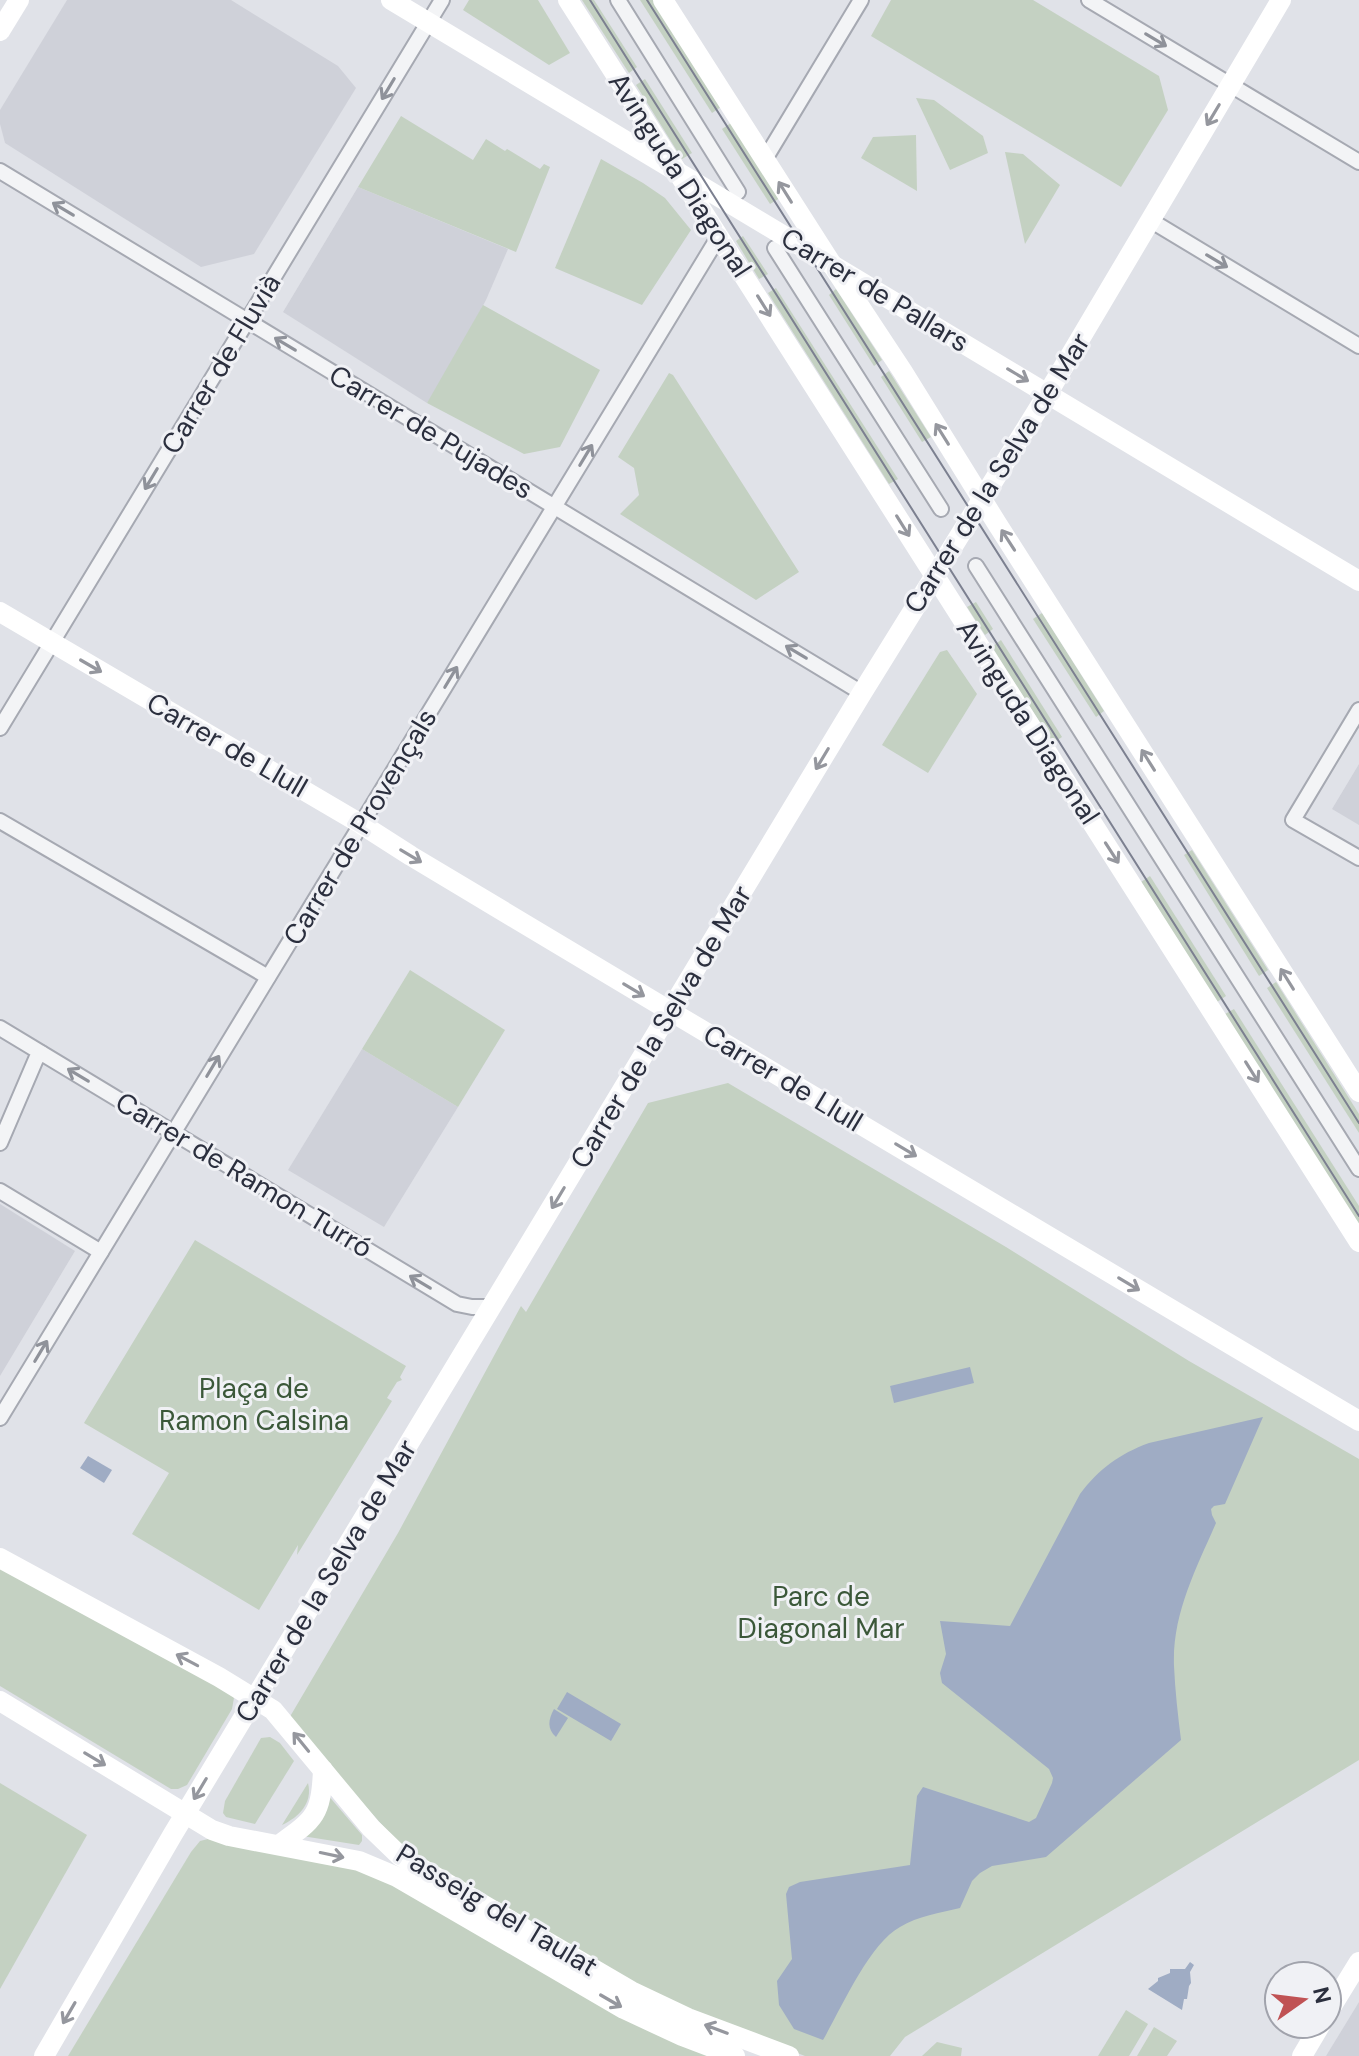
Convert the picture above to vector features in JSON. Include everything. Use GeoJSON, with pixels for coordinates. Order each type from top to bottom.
{"type":"FeatureCollection","features":[{"type":"Feature","properties":{"kind":"street"},"geometry":{"type":"LineString","coordinates":[[0,31],[19,0]]}},
{"type":"Feature","properties":{"kind":"street","name":"Carrer de Pallars"},"geometry":{"type":"LineString","coordinates":[[391,0],[758,222],[1357,576]]}},
{"type":"Feature","properties":{"kind":"street","name":"Carrer de Fluvià"},"geometry":{"type":"LineString","coordinates":[[0,728],[442,0]]}},
{"type":"Feature","properties":{"kind":"street","name":"Avinguda Diagonal"},"geometry":{"type":"LineString","coordinates":[[568,0],[1359,1242]]}},
{"type":"Feature","properties":{"kind":"street","name":"Avinguda Diagonal"},"geometry":{"type":"LineString","coordinates":[[618,0],[738,192]]}},
{"type":"Feature","properties":{"kind":"street"},"geometry":{"type":"LineString","coordinates":[[663,0],[903,372],[1359,1092]]}},
{"type":"Feature","properties":{"kind":"street"},"geometry":{"type":"LineString","coordinates":[[765,159],[861,0]]}},
{"type":"Feature","properties":{"kind":"street"},"geometry":{"type":"LineString","coordinates":[[1089,0],[1359,162]]}},
{"type":"Feature","properties":{"kind":"street","name":"Carrer de la Selva de Mar"},"geometry":{"type":"LineString","coordinates":[[44,2056],[184,1815],[862,693],[1048,393],[1281,0]]}},
{"type":"Feature","properties":{"kind":"street","name":"Carrer de Pujades"},"geometry":{"type":"LineString","coordinates":[[0,171],[862,693]]}},
{"type":"Feature","properties":{"kind":"street"},"geometry":{"type":"LineString","coordinates":[[1150,220],[1359,346]]}},
{"type":"Feature","properties":{"kind":"street","name":"Carrer de Provençals"},"geometry":{"type":"LineString","coordinates":[[0,1418],[719,236]]}},
{"type":"Feature","properties":{"kind":"street","name":"Avinguda Diagonal"},"geometry":{"type":"LineString","coordinates":[[775,248],[941,509]]}},
{"type":"Feature","properties":{"kind":"street","name":"Avinguda Diagonal"},"geometry":{"type":"LineString","coordinates":[[976,566],[1359,1169]]}},
{"type":"Feature","properties":{"kind":"street","name":"Carrer de Llull"},"geometry":{"type":"LineString","coordinates":[[0,612],[361,824],[1359,1421]]}},
{"type":"Feature","properties":{"kind":"street"},"geometry":{"type":"LineString","coordinates":[[1359,710],[1293,820],[1359,858]]}},
{"type":"Feature","properties":{"kind":"street"},"geometry":{"type":"LineString","coordinates":[[0,821],[268,977]]}},
{"type":"Feature","properties":{"kind":"street","name":"Carrer de Ramon Turró"},"geometry":{"type":"LineString","coordinates":[[0,1028],[457,1304],[492,1307]]}},
{"type":"Feature","properties":{"kind":"street"},"geometry":{"type":"LineString","coordinates":[[0,1143],[41,1053]]}},
{"type":"Feature","properties":{"kind":"street"},"geometry":{"type":"LineString","coordinates":[[0,1191],[101,1252]]}},
{"type":"Feature","properties":{"kind":"street","name":"Passeig del Taulat"},"geometry":{"type":"LineString","coordinates":[[0,1558],[273,1710],[371,1828],[400,1856],[631,1991],[688,2018],[789,2056]]}},
{"type":"Feature","properties":{"kind":"street","name":"Passeig del Taulat"},"geometry":{"type":"LineString","coordinates":[[0,1701],[212,1830],[359,1861],[397,1877],[624,2009],[735,2056]]}},
{"type":"Feature","properties":{"kind":"street"},"geometry":{"type":"LineString","coordinates":[[280,1844],[302,1829],[316,1812],[323,1770]]}},
{"type":"Feature","properties":{"kind":"street"},"geometry":{"type":"LineString","coordinates":[[1343,1988],[1359,1962]]}},
{"type":"Feature","properties":{"kind":"shaded area"},"geometry":{"type":"Polygon","coordinates":[[[67,0],[231,0],[338,66],[356,88],[254,254],[201,267],[5,143],[0,110],[67,0]]]}},
{"type":"Feature","properties":{"kind":"shaded area"},"geometry":{"type":"Polygon","coordinates":[[[358,187],[508,249],[486,300],[427,403],[283,312],[358,187]]]}},
{"type":"Feature","properties":{"kind":"shaded area"},"geometry":{"type":"Polygon","coordinates":[[[1359,764],[1359,825],[1332,809],[1359,764]]]}},
{"type":"Feature","properties":{"kind":"shaded area"},"geometry":{"type":"Polygon","coordinates":[[[362,1049],[458,1107],[384,1227],[288,1170],[362,1049]]]}},
{"type":"Feature","properties":{"kind":"shaded area"},"geometry":{"type":"Polygon","coordinates":[[[0,1204],[75,1251],[0,1376],[0,1204]]]}},
{"type":"Feature","properties":{"kind":"shaded area"},"geometry":{"type":"Polygon","coordinates":[[[1359,2002],[1359,2056],[1326,2056],[1336,2040],[1343,2040],[1343,2028],[1359,2002]]]}},
{"type":"Feature","properties":{"kind":"green space"},"geometry":{"type":"Polygon","coordinates":[[[469,0],[538,0],[570,53],[549,65],[463,10],[469,0]]]}},
{"type":"Feature","properties":{"kind":"green space"},"geometry":{"type":"Polygon","coordinates":[[[582,0],[594,0],[637,67],[629,73],[582,0]]]}},
{"type":"Feature","properties":{"kind":"green space"},"geometry":{"type":"Polygon","coordinates":[[[640,0],[654,0],[721,107],[712,113],[640,0]]]}},
{"type":"Feature","properties":{"kind":"green space"},"geometry":{"type":"Polygon","coordinates":[[[891,0],[1033,0],[1159,76],[1168,110],[1121,187],[871,36],[891,0]]]}},
{"type":"Feature","properties":{"kind":"green space"},"geometry":{"type":"Polygon","coordinates":[[[645,79],[692,153],[682,159],[636,85],[645,79]]]}},
{"type":"Feature","properties":{"kind":"green space"},"geometry":{"type":"Polygon","coordinates":[[[916,98],[934,100],[983,136],[988,153],[950,170],[916,98]]]}},
{"type":"Feature","properties":{"kind":"green space"},"geometry":{"type":"Polygon","coordinates":[[[401,116],[473,160],[486,139],[540,169],[544,164],[550,167],[516,252],[358,187],[401,116]]]}},
{"type":"Feature","properties":{"kind":"green space"},"geometry":{"type":"Polygon","coordinates":[[[731,123],[780,198],[770,204],[722,129],[731,123]]]}},
{"type":"Feature","properties":{"kind":"green space"},"geometry":{"type":"Polygon","coordinates":[[[916,135],[917,191],[861,158],[873,137],[916,135]]]}},
{"type":"Feature","properties":{"kind":"green space"},"geometry":{"type":"Polygon","coordinates":[[[1005,152],[1023,154],[1060,185],[1025,244],[1005,152]]]}},
{"type":"Feature","properties":{"kind":"green space"},"geometry":{"type":"Polygon","coordinates":[[[601,159],[665,198],[691,230],[642,305],[555,268],[601,159]]]}},
{"type":"Feature","properties":{"kind":"green space"},"geometry":{"type":"Polygon","coordinates":[[[743,236],[768,274],[759,279],[736,241],[743,236]]]}},
{"type":"Feature","properties":{"kind":"green space"},"geometry":{"type":"Polygon","coordinates":[[[776,288],[898,479],[889,484],[768,293],[776,288]]]}},
{"type":"Feature","properties":{"kind":"green space"},"geometry":{"type":"Polygon","coordinates":[[[836,289],[882,360],[874,366],[829,295],[836,289]]]}},
{"type":"Feature","properties":{"kind":"green space"},"geometry":{"type":"Polygon","coordinates":[[[483,305],[600,370],[560,447],[524,454],[427,403],[483,305]]]}},
{"type":"Feature","properties":{"kind":"green space"},"geometry":{"type":"Polygon","coordinates":[[[889,371],[931,437],[922,442],[881,377],[889,371]]]}},
{"type":"Feature","properties":{"kind":"green space"},"geometry":{"type":"Polygon","coordinates":[[[669,373],[799,572],[756,600],[620,514],[639,495],[634,468],[618,457],[669,373]]]}},
{"type":"Feature","properties":{"kind":"green space"},"geometry":{"type":"Polygon","coordinates":[[[976,602],[993,629],[985,635],[967,607],[976,602]]]}},
{"type":"Feature","properties":{"kind":"green space"},"geometry":{"type":"Polygon","coordinates":[[[1042,613],[1104,711],[1096,717],[1033,619],[1042,613]]]}},
{"type":"Feature","properties":{"kind":"green space"},"geometry":{"type":"Polygon","coordinates":[[[1001,640],[1062,737],[1053,743],[992,647],[1001,640]]]}},
{"type":"Feature","properties":{"kind":"green space"},"geometry":{"type":"Polygon","coordinates":[[[947,650],[977,694],[928,773],[882,745],[940,652],[947,650]]]}},
{"type":"Feature","properties":{"kind":"green space"},"geometry":{"type":"Polygon","coordinates":[[[1192,850],[1268,970],[1259,976],[1184,855],[1192,850]]]}},
{"type":"Feature","properties":{"kind":"green space"},"geometry":{"type":"Polygon","coordinates":[[[1150,876],[1226,996],[1217,1002],[1141,882],[1150,876]]]}},
{"type":"Feature","properties":{"kind":"green space"},"geometry":{"type":"Polygon","coordinates":[[[410,970],[505,1030],[458,1107],[362,1049],[410,970]]]}},
{"type":"Feature","properties":{"kind":"green space"},"geometry":{"type":"Polygon","coordinates":[[[1276,982],[1359,1114],[1359,1133],[1267,988],[1276,982]]]}},
{"type":"Feature","properties":{"kind":"green space"},"geometry":{"type":"Polygon","coordinates":[[[1234,1009],[1359,1206],[1359,1226],[1225,1014],[1234,1009]]]}},
{"type":"Feature","properties":{"kind":"green space","name":"Parc de Diagonal Mar"},"geometry":{"type":"Polygon","coordinates":[[[728,1083],[1006,1247],[1189,1361],[1359,1459],[1359,1760],[905,2037],[890,2056],[805,2056],[704,2017],[639,1987],[401,1846],[288,1720],[398,1533],[521,1306],[526,1312],[648,1103],[728,1083]]]}},
{"type":"Feature","properties":{"kind":"green space","name":"Plaça de Ramon Calsina"},"geometry":{"type":"Polygon","coordinates":[[[195,1240],[406,1366],[400,1377],[402,1380],[397,1382],[387,1398],[392,1401],[297,1555],[298,1545],[259,1610],[132,1534],[169,1473],[84,1423],[195,1240]]]}},
{"type":"Feature","properties":{"kind":"green space"},"geometry":{"type":"Polygon","coordinates":[[[0,1565],[230,1693],[234,1698],[232,1709],[187,1785],[171,1789],[0,1686],[0,1565]]]}},
{"type":"Feature","properties":{"kind":"green space"},"geometry":{"type":"Polygon","coordinates":[[[270,1737],[280,1743],[294,1761],[255,1824],[226,1817],[223,1813],[225,1801],[261,1738],[270,1737]]]}},
{"type":"Feature","properties":{"kind":"green space"},"geometry":{"type":"Polygon","coordinates":[[[0,1783],[87,1835],[0,1989],[0,1783]]]}},
{"type":"Feature","properties":{"kind":"green space"},"geometry":{"type":"Polygon","coordinates":[[[308,1783],[308,1797],[303,1808],[282,1825],[308,1783]]]}},
{"type":"Feature","properties":{"kind":"green space"},"geometry":{"type":"Polygon","coordinates":[[[327,1794],[362,1835],[359,1845],[302,1836],[327,1794]]]}},
{"type":"Feature","properties":{"kind":"green space"},"geometry":{"type":"Polygon","coordinates":[[[212,1838],[358,1864],[724,2056],[68,2056],[191,1852],[200,1841],[212,1838]]]}},
{"type":"Feature","properties":{"kind":"green space"},"geometry":{"type":"Polygon","coordinates":[[[1126,2010],[1148,2024],[1129,2056],[1098,2056],[1126,2010]]]}},
{"type":"Feature","properties":{"kind":"green space"},"geometry":{"type":"Polygon","coordinates":[[[1154,2027],[1177,2041],[1167,2056],[1137,2056],[1154,2027]]]}},
{"type":"Feature","properties":{"kind":"green space"},"geometry":{"type":"Polygon","coordinates":[[[937,2042],[962,2048],[961,2056],[922,2056],[937,2042]]]}},
{"type":"Feature","properties":{"kind":"water"},"geometry":{"type":"Polygon","coordinates":[[[970,1367],[974,1383],[894,1403],[890,1386],[970,1367]]]}},
{"type":"Feature","properties":{"kind":"water"},"geometry":{"type":"Polygon","coordinates":[[[1263,1417],[1225,1504],[1211,1509],[1216,1523],[1181,1610],[1174,1666],[1181,1740],[1046,1857],[992,1866],[972,1881],[960,1908],[914,1920],[889,1935],[867,1962],[823,2040],[794,2029],[779,2005],[777,1981],[792,1959],[786,1894],[789,1887],[800,1882],[910,1865],[917,1796],[923,1787],[1029,1822],[1036,1818],[1052,1783],[1049,1769],[942,1683],[940,1673],[946,1654],[940,1621],[1010,1626],[1080,1494],[1119,1457],[1149,1443],[1263,1417]]]}},
{"type":"Feature","properties":{"kind":"water"},"geometry":{"type":"Polygon","coordinates":[[[88,1456],[112,1470],[104,1483],[80,1468],[88,1456]]]}},
{"type":"Feature","properties":{"kind":"water"},"geometry":{"type":"Polygon","coordinates":[[[567,1692],[621,1724],[611,1741],[557,1709],[567,1692]]]}},
{"type":"Feature","properties":{"kind":"water"},"geometry":{"type":"Polygon","coordinates":[[[554,1709],[568,1718],[556,1737],[549,1724],[554,1709]]]}},
{"type":"Feature","properties":{"kind":"water"},"geometry":{"type":"Polygon","coordinates":[[[1190,1962],[1194,1965],[1190,1972],[1191,1983],[1182,2010],[1148,1989],[1158,1978],[1170,1973],[1170,1969],[1185,1969],[1190,1962]]]}},
{"type":"Feature","properties":{"kind":"tram line"},"geometry":{"type":"LineString","coordinates":[[590,0],[1359,1216]]}},
{"type":"Feature","properties":{"kind":"tram line"},"geometry":{"type":"LineString","coordinates":[[647,0],[1359,1123]]}}]}
